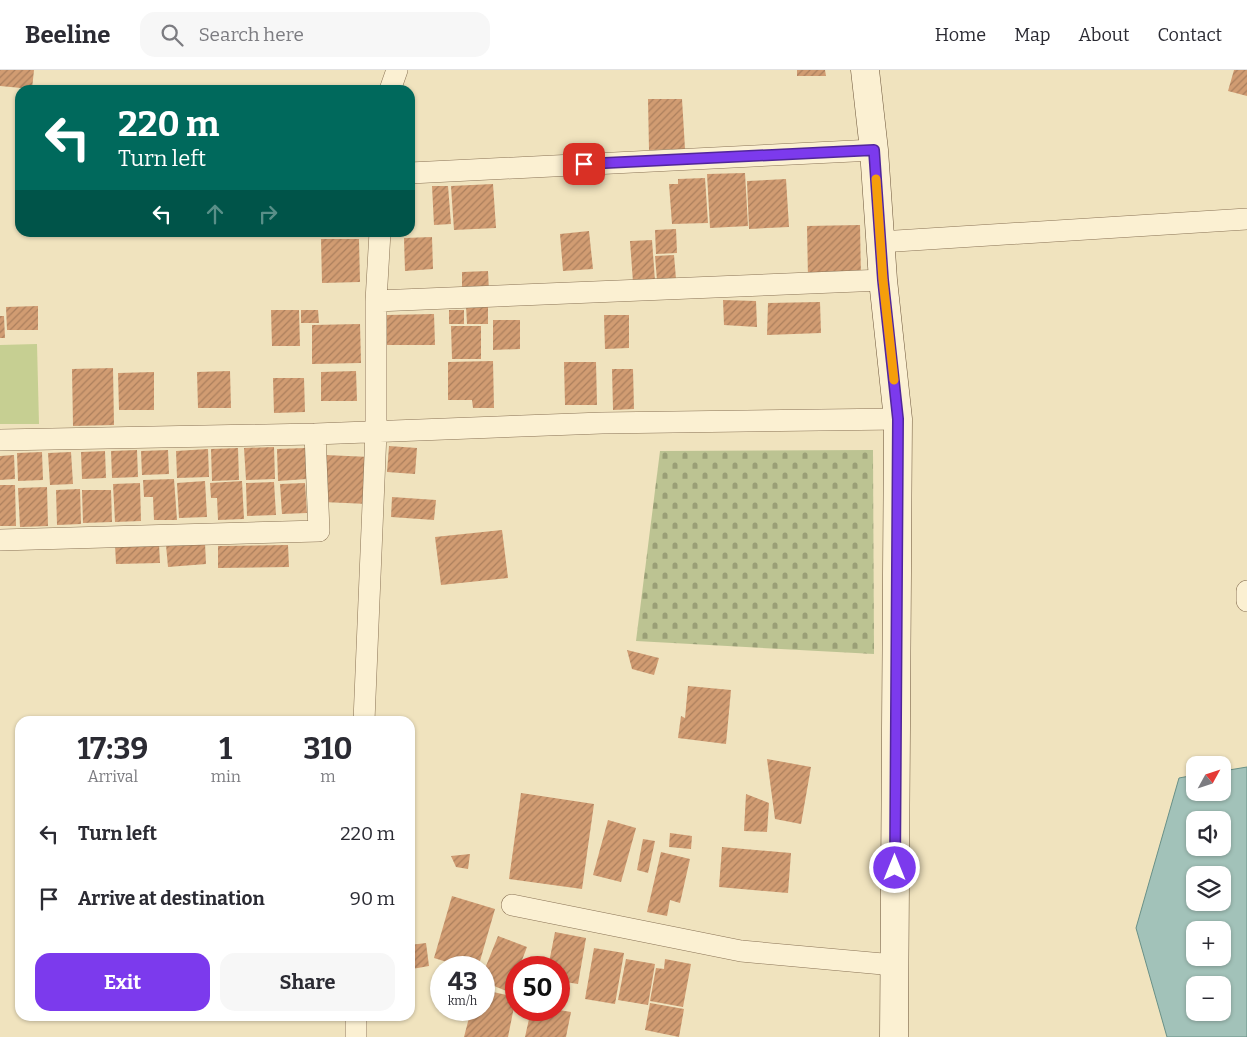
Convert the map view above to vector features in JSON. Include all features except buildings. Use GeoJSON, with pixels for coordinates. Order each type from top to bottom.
{"type":"FeatureCollection","features":[{"type":"Feature","properties":{"kind":"main road"},"geometry":{"type":"LineString","coordinates":[[865,70],[874,150],[883,280],[898,419],[894,1037]]}},
{"type":"Feature","properties":{"kind":"street"},"geometry":{"type":"LineString","coordinates":[[392,85],[396,70]]}},
{"type":"Feature","properties":{"kind":"street"},"geometry":{"type":"LineString","coordinates":[[415,173],[874,150]]}},
{"type":"Feature","properties":{"kind":"street"},"geometry":{"type":"LineString","coordinates":[[880,242],[1247,218]]}},
{"type":"Feature","properties":{"kind":"street"},"geometry":{"type":"LineString","coordinates":[[364,716],[376,432],[376,301],[380,237]]}},
{"type":"Feature","properties":{"kind":"street"},"geometry":{"type":"LineString","coordinates":[[376,301],[883,280]]}},
{"type":"Feature","properties":{"kind":"street"},"geometry":{"type":"LineString","coordinates":[[0,440],[315,434],[602,423],[898,419]]}},
{"type":"Feature","properties":{"kind":"street"},"geometry":{"type":"LineString","coordinates":[[0,540],[319,531],[315,434]]}},
{"type":"Feature","properties":{"kind":"street"},"geometry":{"type":"LineString","coordinates":[[1247,591],[1247,601]]}},
{"type":"Feature","properties":{"kind":"street"},"geometry":{"type":"LineString","coordinates":[[512,905],[741,952],[894,966]]}},
{"type":"Feature","properties":{"kind":"street"},"geometry":{"type":"LineString","coordinates":[[356,1021],[356,1037]]}},
{"type":"Feature","properties":{"kind":"green space"},"geometry":{"type":"Polygon","coordinates":[[[37,344],[39,424],[0,424],[0,345],[37,344]]]}},
{"type":"Feature","properties":{"kind":"green space"},"geometry":{"type":"Polygon","coordinates":[[[873,450],[874,654],[636,641],[660,451],[873,450]]]}},
{"type":"Feature","properties":{"kind":"water"},"geometry":{"type":"Polygon","coordinates":[[[1247,767],[1247,1037],[1167,1037],[1136,928],[1179,778],[1186,777],[1186,801],[1231,801],[1231,770],[1247,767]]]}},
{"type":"Feature","properties":{"kind":"slow traffic"},"geometry":{"type":"LineString","coordinates":[[876,179],[883,280],[894,380]]}},
{"type":"Feature","properties":{"kind":"route"},"geometry":{"type":"LineString","coordinates":[[584,164],[874,150],[883,280],[898,419],[895,868]]}}]}
